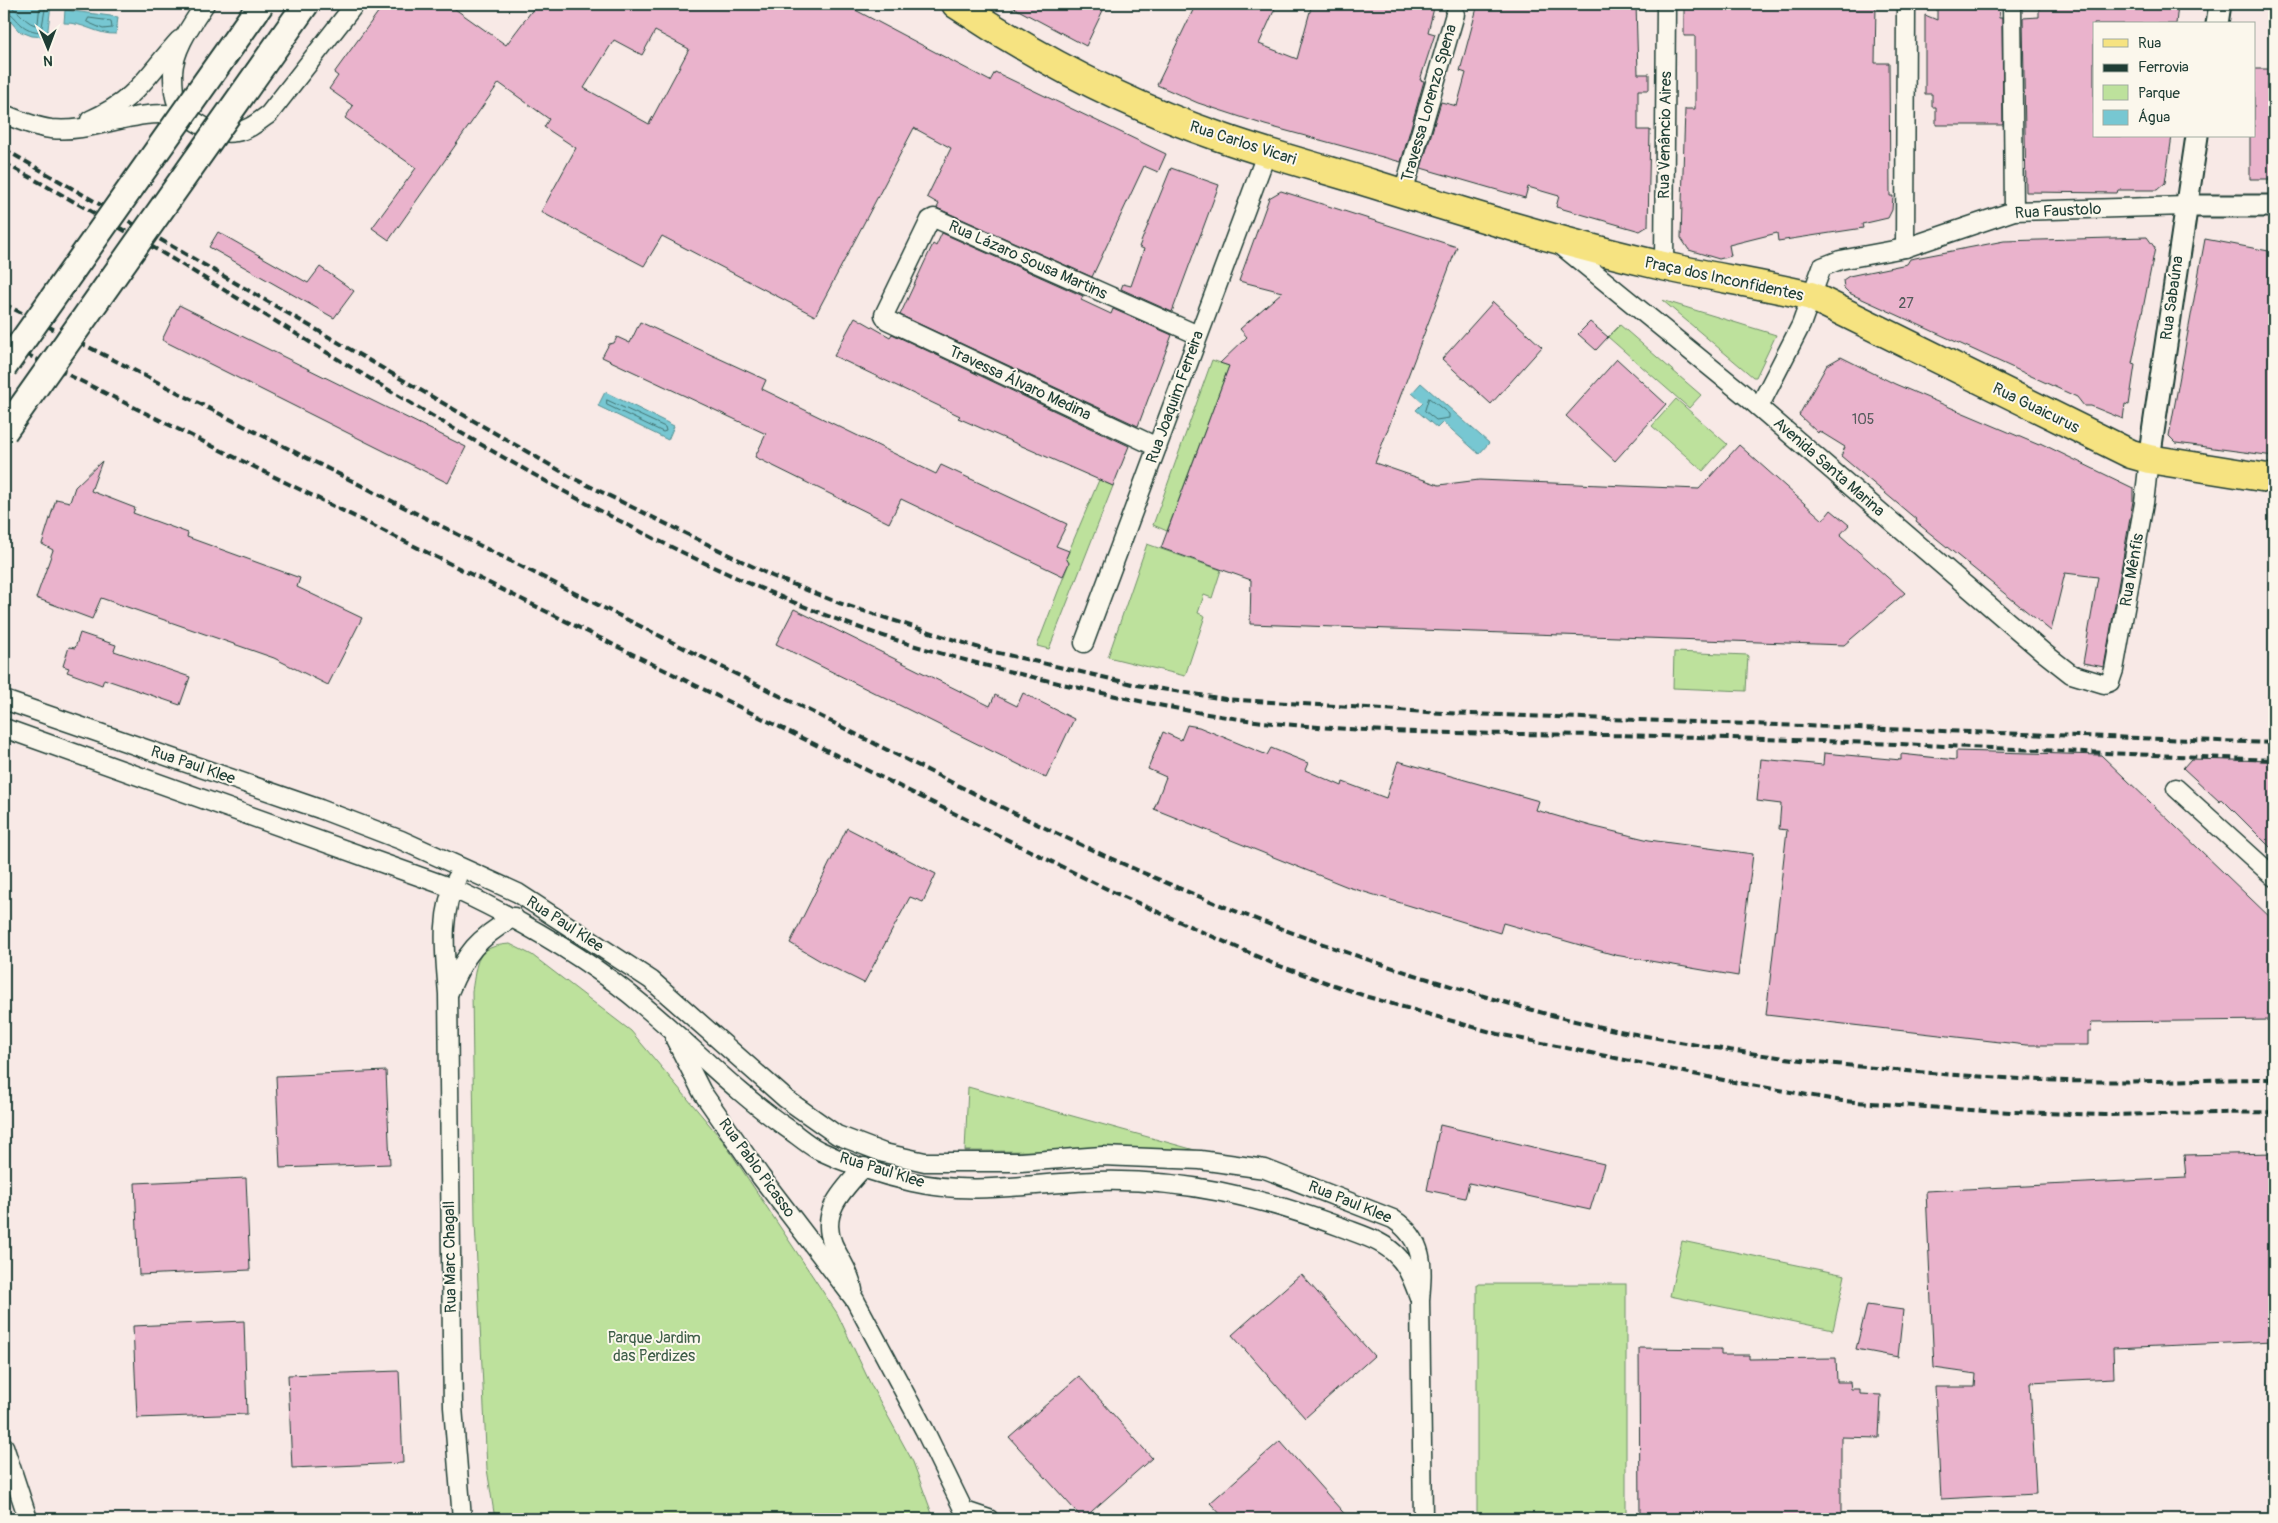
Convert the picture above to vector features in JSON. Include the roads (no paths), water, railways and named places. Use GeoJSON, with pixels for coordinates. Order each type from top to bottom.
{"type":"FeatureCollection","features":[{"type":"Feature","properties":{"kind":"main road"},"geometry":{"type":"LineString","coordinates":[[4,367],[261,4]]}},
{"type":"Feature","properties":{"kind":"main road"},"geometry":{"type":"LineString","coordinates":[[4,432],[306,4]]}},
{"type":"Feature","properties":{"kind":"main road","name":"Rua Carlos Vicari"},"geometry":{"type":"LineString","coordinates":[[956,4],[1016,43],[1148,110],[1267,152],[1550,236]]}},
{"type":"Feature","properties":{"kind":"main road","name":"Praça dos Inconfidentes"},"geometry":{"type":"LineString","coordinates":[[1550,236],[1664,266],[1775,287],[1811,296]]}},
{"type":"Feature","properties":{"kind":"main road","name":"Rua Guaicurus"},"geometry":{"type":"LineString","coordinates":[[1811,296],[2120,450],[2148,459],[2274,479]]}},
{"type":"Feature","properties":{"kind":"street"},"geometry":{"type":"LineString","coordinates":[[67,130],[111,110],[126,101],[137,91],[188,30],[205,4]]}},
{"type":"Feature","properties":{"kind":"street"},"geometry":{"type":"LineString","coordinates":[[188,30],[176,56],[173,71],[176,102],[187,115],[203,126],[221,133],[236,132],[251,127],[269,114],[356,4]]}},
{"type":"Feature","properties":{"kind":"street","name":"Rua Venâncio Aires"},"geometry":{"type":"LineString","coordinates":[[1664,266],[1666,4]]}},
{"type":"Feature","properties":{"kind":"street"},"geometry":{"type":"LineString","coordinates":[[1905,248],[1906,4]]}},
{"type":"Feature","properties":{"kind":"street"},"geometry":{"type":"LineString","coordinates":[[2012,4],[2014,211]]}},
{"type":"Feature","properties":{"kind":"street"},"geometry":{"type":"LineString","coordinates":[[2217,22],[2220,4]]}},
{"type":"Feature","properties":{"kind":"street","name":"Travessa Lorenzo Spena"},"geometry":{"type":"LineString","coordinates":[[1403,193],[1455,14]]}},
{"type":"Feature","properties":{"kind":"street"},"geometry":{"type":"LineString","coordinates":[[4,114],[49,129],[67,130],[95,127],[133,117],[155,114],[187,115]]}},
{"type":"Feature","properties":{"kind":"street","name":"Rua Sabaúna"},"geometry":{"type":"LineString","coordinates":[[2148,459],[2197,138]]}},
{"type":"Feature","properties":{"kind":"street","name":"Rua Joaquim Ferreira"},"geometry":{"type":"LineString","coordinates":[[1084,643],[1267,152]]}},
{"type":"Feature","properties":{"kind":"street","name":"Rua Faustolo"},"geometry":{"type":"LineString","coordinates":[[1811,296],[1822,267],[1840,260],[1905,248],[2014,211],[2186,206],[2274,206]]}},
{"type":"Feature","properties":{"kind":"street","name":"Rua Lázaro Sousa Martins"},"geometry":{"type":"LineString","coordinates":[[884,318],[930,220],[934,218],[1198,335]]}},
{"type":"Feature","properties":{"kind":"street","name":"Avenida Santa Marina"},"geometry":{"type":"LineString","coordinates":[[1550,236],[1759,407],[2071,674],[2104,684],[2111,680]]}},
{"type":"Feature","properties":{"kind":"street","name":"Praça dos Inconfidentes"},"geometry":{"type":"LineString","coordinates":[[1759,407],[1801,325],[1811,296]]}},
{"type":"Feature","properties":{"kind":"street","name":"Travessa Álvaro Medina"},"geometry":{"type":"LineString","coordinates":[[884,318],[1157,447]]}},
{"type":"Feature","properties":{"kind":"street","name":"Rua Mênfis"},"geometry":{"type":"LineString","coordinates":[[2111,680],[2144,503],[2148,459]]}},
{"type":"Feature","properties":{"kind":"street","name":"Rua Paul Klee"},"geometry":{"type":"LineString","coordinates":[[4,700],[320,809],[401,840],[518,893],[651,980],[786,1100],[837,1135],[884,1153],[925,1162],[1020,1162],[1121,1157],[1200,1160],[1265,1168],[1377,1211],[1402,1225],[1413,1240],[1421,1258],[1420,1300]]}},
{"type":"Feature","properties":{"kind":"street","name":"Rua Paul Klee"},"geometry":{"type":"LineString","coordinates":[[4,728],[452,888],[514,917],[590,965],[644,1006],[777,1121],[817,1149],[914,1183],[961,1188],[1016,1188],[1095,1181],[1205,1187],[1286,1206],[1385,1245],[1399,1258],[1420,1300]]}},
{"type":"Feature","properties":{"kind":"street"},"geometry":{"type":"LineString","coordinates":[[2176,788],[2274,877]]}},
{"type":"Feature","properties":{"kind":"street","name":"Rua Marc Chagall"},"geometry":{"type":"LineString","coordinates":[[462,868],[447,900],[444,926],[448,994],[453,1407],[462,1519]]}},
{"type":"Feature","properties":{"kind":"street","name":"Rua Marc Chagall"},"geometry":{"type":"LineString","coordinates":[[448,994],[463,960],[471,950],[491,930],[514,917]]}},
{"type":"Feature","properties":{"kind":"street","name":"Rua Pablo Picasso"},"geometry":{"type":"LineString","coordinates":[[670,1029],[702,1092],[761,1177],[855,1300],[967,1515]]}},
{"type":"Feature","properties":{"kind":"street","name":"Rua Pablo Picasso"},"geometry":{"type":"LineString","coordinates":[[855,1300],[852,1282],[833,1244],[829,1221],[835,1200],[864,1167]]}},
{"type":"Feature","properties":{"kind":"street"},"geometry":{"type":"LineString","coordinates":[[1420,1300],[1423,1519]]}},
{"type":"Feature","properties":{"kind":"street"},"geometry":{"type":"LineString","coordinates":[[4,1446],[28,1519]]}},
{"type":"Feature","properties":{"kind":"street"},"geometry":{"type":"LineString","coordinates":[[4,1472],[17,1489]]}},
{"type":"Feature","properties":{"kind":"street"},"geometry":{"type":"LineString","coordinates":[[967,1515],[989,1519]]}},
{"type":"Feature","properties":{"kind":"water"},"geometry":{"type":"Polygon","coordinates":[[[4,4],[51,5],[47,37],[32,36],[19,31],[4,14],[4,4]]]}},
{"type":"Feature","properties":{"kind":"water"},"geometry":{"type":"Polygon","coordinates":[[[65,10],[118,17],[116,34],[103,33],[77,24],[64,23],[65,10]]]}},
{"type":"Feature","properties":{"kind":"water"},"geometry":{"type":"Polygon","coordinates":[[[1421,383],[1489,443],[1479,454],[1443,422],[1437,428],[1416,410],[1423,403],[1412,393],[1421,383]]]}},
{"type":"Feature","properties":{"kind":"water"},"geometry":{"type":"Polygon","coordinates":[[[605,392],[674,426],[668,440],[598,406],[605,392]]]}},
{"type":"Feature","properties":{"kind":"railway"},"geometry":{"type":"LineString","coordinates":[[4,149],[569,476],[772,576],[839,603],[986,650],[1137,685],[1225,699],[1444,713],[2274,743]]}},
{"type":"Feature","properties":{"kind":"railway"},"geometry":{"type":"LineString","coordinates":[[4,163],[107,220],[511,462],[614,518],[720,570],[828,616],[918,647],[979,664],[1172,707],[1248,720],[1321,727],[1418,732],[1813,741],[2274,760]]}},
{"type":"Feature","properties":{"kind":"railway"},"geometry":{"type":"LineString","coordinates":[[4,304],[1016,814],[1107,857],[1187,891],[1289,932],[1358,956],[1494,999],[1583,1023],[1662,1039],[1777,1057],[1950,1075],[2066,1081],[2274,1079]]}},
{"type":"Feature","properties":{"kind":"railway"},"geometry":{"type":"LineString","coordinates":[[4,343],[1111,891],[1274,964],[1368,997],[1498,1034],[1728,1081],[1842,1101],[1984,1111],[2104,1115],[2274,1112]]}},
{"type":"Feature","properties":{"kind":"park label","name":"Parque Jardim das Perdizes"},"geometry":{"type":"Point","coordinates":[654,1347]}}]}
